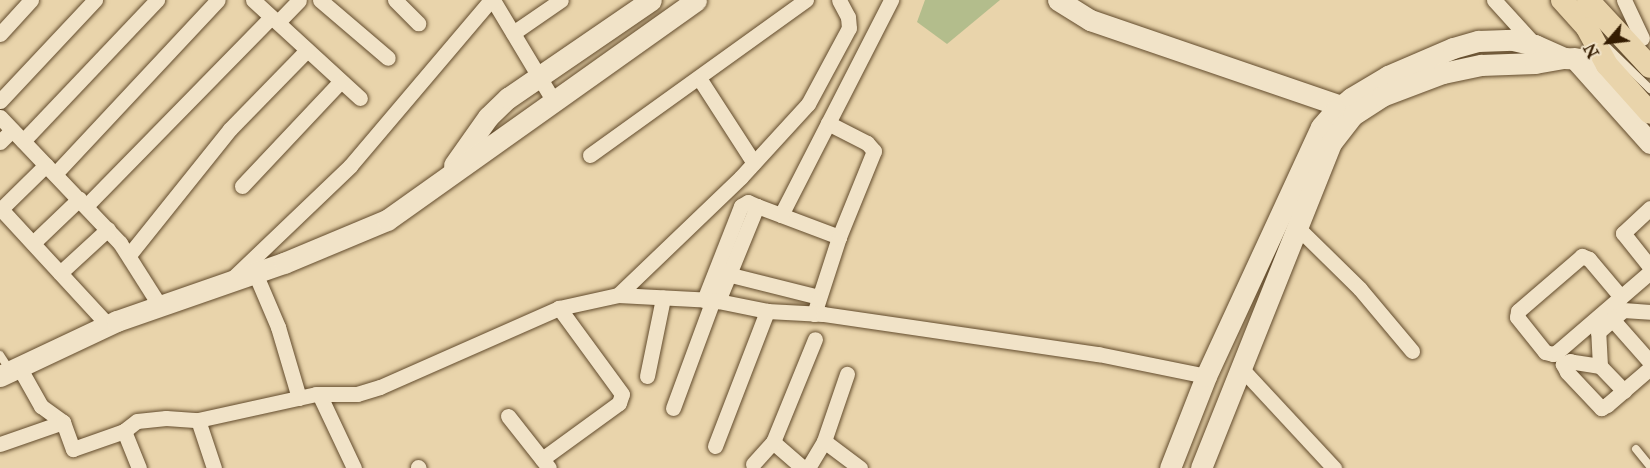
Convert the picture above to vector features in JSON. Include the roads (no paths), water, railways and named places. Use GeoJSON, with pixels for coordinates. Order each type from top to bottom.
{"type":"FeatureCollection","features":[{"type":"Feature","properties":{"kind":"main road"},"geometry":{"type":"LineString","coordinates":[[1562,0],[1592,14],[1634,39],[1642,94]]}},
{"type":"Feature","properties":{"kind":"main road"},"geometry":{"type":"LineString","coordinates":[[1592,14],[1604,60],[1642,94]]}},
{"type":"Feature","properties":{"kind":"street"},"geometry":{"type":"LineString","coordinates":[[0,34],[31,0]]}},
{"type":"Feature","properties":{"kind":"street"},"geometry":{"type":"LineString","coordinates":[[0,101],[95,0]]}},
{"type":"Feature","properties":{"kind":"street"},"geometry":{"type":"LineString","coordinates":[[0,142],[18,136],[157,0]]}},
{"type":"Feature","properties":{"kind":"street"},"geometry":{"type":"LineString","coordinates":[[108,325],[1,209],[51,170],[218,0]]}},
{"type":"Feature","properties":{"kind":"street"},"geometry":{"type":"LineString","coordinates":[[253,0],[360,98]]}},
{"type":"Feature","properties":{"kind":"street"},"geometry":{"type":"LineString","coordinates":[[33,243],[82,202],[274,20],[299,0]]}},
{"type":"Feature","properties":{"kind":"street"},"geometry":{"type":"LineString","coordinates":[[320,0],[388,58]]}},
{"type":"Feature","properties":{"kind":"street"},"geometry":{"type":"LineString","coordinates":[[395,0],[418,23]]}},
{"type":"Feature","properties":{"kind":"street"},"geometry":{"type":"LineString","coordinates":[[230,282],[350,166],[492,0],[553,99]]}},
{"type":"Feature","properties":{"kind":"street"},"geometry":{"type":"LineString","coordinates":[[513,33],[561,0]]}},
{"type":"Feature","properties":{"kind":"street"},"geometry":{"type":"LineString","coordinates":[[443,180],[497,106],[651,0]]}},
{"type":"Feature","properties":{"kind":"street"},"geometry":{"type":"LineString","coordinates":[[696,0],[553,99],[387,220],[255,273],[108,325],[7,367],[41,406],[63,422],[73,449],[124,431],[137,421],[166,418],[198,420],[319,394],[357,394],[380,387],[559,308],[618,295],[712,301],[767,311],[814,314],[1098,354],[1206,376]]}},
{"type":"Feature","properties":{"kind":"street"},"geometry":{"type":"LineString","coordinates":[[590,155],[806,0]]}},
{"type":"Feature","properties":{"kind":"street"},"geometry":{"type":"LineString","coordinates":[[618,295],[754,163],[816,92],[849,28],[848,16],[839,0]]}},
{"type":"Feature","properties":{"kind":"street"},"geometry":{"type":"LineString","coordinates":[[781,215],[891,0]]}},
{"type":"Feature","properties":{"kind":"street"},"geometry":{"type":"LineString","coordinates":[[1058,0],[1090,20],[1341,106]]}},
{"type":"Feature","properties":{"kind":"street"},"geometry":{"type":"LineString","coordinates":[[1494,0],[1535,45]]}},
{"type":"Feature","properties":{"kind":"street"},"geometry":{"type":"LineString","coordinates":[[1624,0],[1634,39]]}},
{"type":"Feature","properties":{"kind":"street"},"geometry":{"type":"LineString","coordinates":[[1170,468],[1206,376],[1321,127],[1341,106],[1388,76],[1453,48],[1478,41],[1513,40],[1535,45],[1569,58],[1642,94],[1650,144]]}},
{"type":"Feature","properties":{"kind":"street"},"geometry":{"type":"LineString","coordinates":[[129,255],[230,129],[307,50]]}},
{"type":"Feature","properties":{"kind":"street"},"geometry":{"type":"LineString","coordinates":[[1201,468],[1331,143],[1353,115],[1382,96],[1414,82],[1453,70],[1481,65],[1535,63],[1569,58],[1604,60]]}},
{"type":"Feature","properties":{"kind":"street"},"geometry":{"type":"LineString","coordinates":[[699,78],[754,163]]}},
{"type":"Feature","properties":{"kind":"street"},"geometry":{"type":"LineString","coordinates":[[242,186],[341,81]]}},
{"type":"Feature","properties":{"kind":"street"},"geometry":{"type":"LineString","coordinates":[[0,117],[108,229],[129,255],[160,306]]}},
{"type":"Feature","properties":{"kind":"street"},"geometry":{"type":"LineString","coordinates":[[814,314],[839,237],[874,152],[867,143],[828,123]]}},
{"type":"Feature","properties":{"kind":"street"},"geometry":{"type":"LineString","coordinates":[[673,408],[722,273],[741,207],[748,202],[839,237]]}},
{"type":"Feature","properties":{"kind":"street"},"geometry":{"type":"LineString","coordinates":[[1650,208],[1623,233],[1650,267]]}},
{"type":"Feature","properties":{"kind":"street"},"geometry":{"type":"LineString","coordinates":[[1297,227],[1360,289],[1412,351]]}},
{"type":"Feature","properties":{"kind":"street"},"geometry":{"type":"LineString","coordinates":[[60,273],[108,229]]}},
{"type":"Feature","properties":{"kind":"street"},"geometry":{"type":"LineString","coordinates":[[1621,297],[1588,259],[1582,256],[1522,307],[1517,317],[1545,352],[1553,354],[1621,297],[1650,272]]}},
{"type":"Feature","properties":{"kind":"street"},"geometry":{"type":"LineString","coordinates":[[255,273],[278,327],[299,398]]}},
{"type":"Feature","properties":{"kind":"street"},"geometry":{"type":"LineString","coordinates":[[722,273],[819,297]]}},
{"type":"Feature","properties":{"kind":"street"},"geometry":{"type":"LineString","coordinates":[[646,376],[663,298]]}},
{"type":"Feature","properties":{"kind":"street"},"geometry":{"type":"LineString","coordinates":[[508,416],[545,464],[619,403],[622,394],[559,308]]}},
{"type":"Feature","properties":{"kind":"street"},"geometry":{"type":"LineString","coordinates":[[1624,391],[1600,366],[1596,336],[1625,309],[1650,312]]}},
{"type":"Feature","properties":{"kind":"street"},"geometry":{"type":"LineString","coordinates":[[715,446],[767,311]]}},
{"type":"Feature","properties":{"kind":"street"},"geometry":{"type":"LineString","coordinates":[[1612,319],[1650,362]]}},
{"type":"Feature","properties":{"kind":"street"},"geometry":{"type":"LineString","coordinates":[[753,464],[773,442],[815,339]]}},
{"type":"Feature","properties":{"kind":"street"},"geometry":{"type":"LineString","coordinates":[[1600,366],[1570,361],[1563,364],[1574,381],[1601,408],[1650,368]]}},
{"type":"Feature","properties":{"kind":"street"},"geometry":{"type":"LineString","coordinates":[[1241,368],[1334,468]]}},
{"type":"Feature","properties":{"kind":"street"},"geometry":{"type":"LineString","coordinates":[[773,442],[806,468],[824,441],[847,374]]}},
{"type":"Feature","properties":{"kind":"street"},"geometry":{"type":"LineString","coordinates":[[319,394],[354,468]]}},
{"type":"Feature","properties":{"kind":"street"},"geometry":{"type":"LineString","coordinates":[[198,420],[214,468]]}},
{"type":"Feature","properties":{"kind":"street"},"geometry":{"type":"LineString","coordinates":[[0,444],[63,422]]}},
{"type":"Feature","properties":{"kind":"street"},"geometry":{"type":"LineString","coordinates":[[124,431],[139,468]]}},
{"type":"Feature","properties":{"kind":"street"},"geometry":{"type":"LineString","coordinates":[[824,441],[860,468]]}},
{"type":"Feature","properties":{"kind":"lane"},"geometry":{"type":"LineString","coordinates":[[1592,14],[1642,94]]}},
{"type":"Feature","properties":{"kind":"lane"},"geometry":{"type":"LineString","coordinates":[[1592,14],[1642,94]]}},
{"type":"Feature","properties":{"kind":"lane"},"geometry":{"type":"LineString","coordinates":[[1636,449],[1650,466]]}}]}
